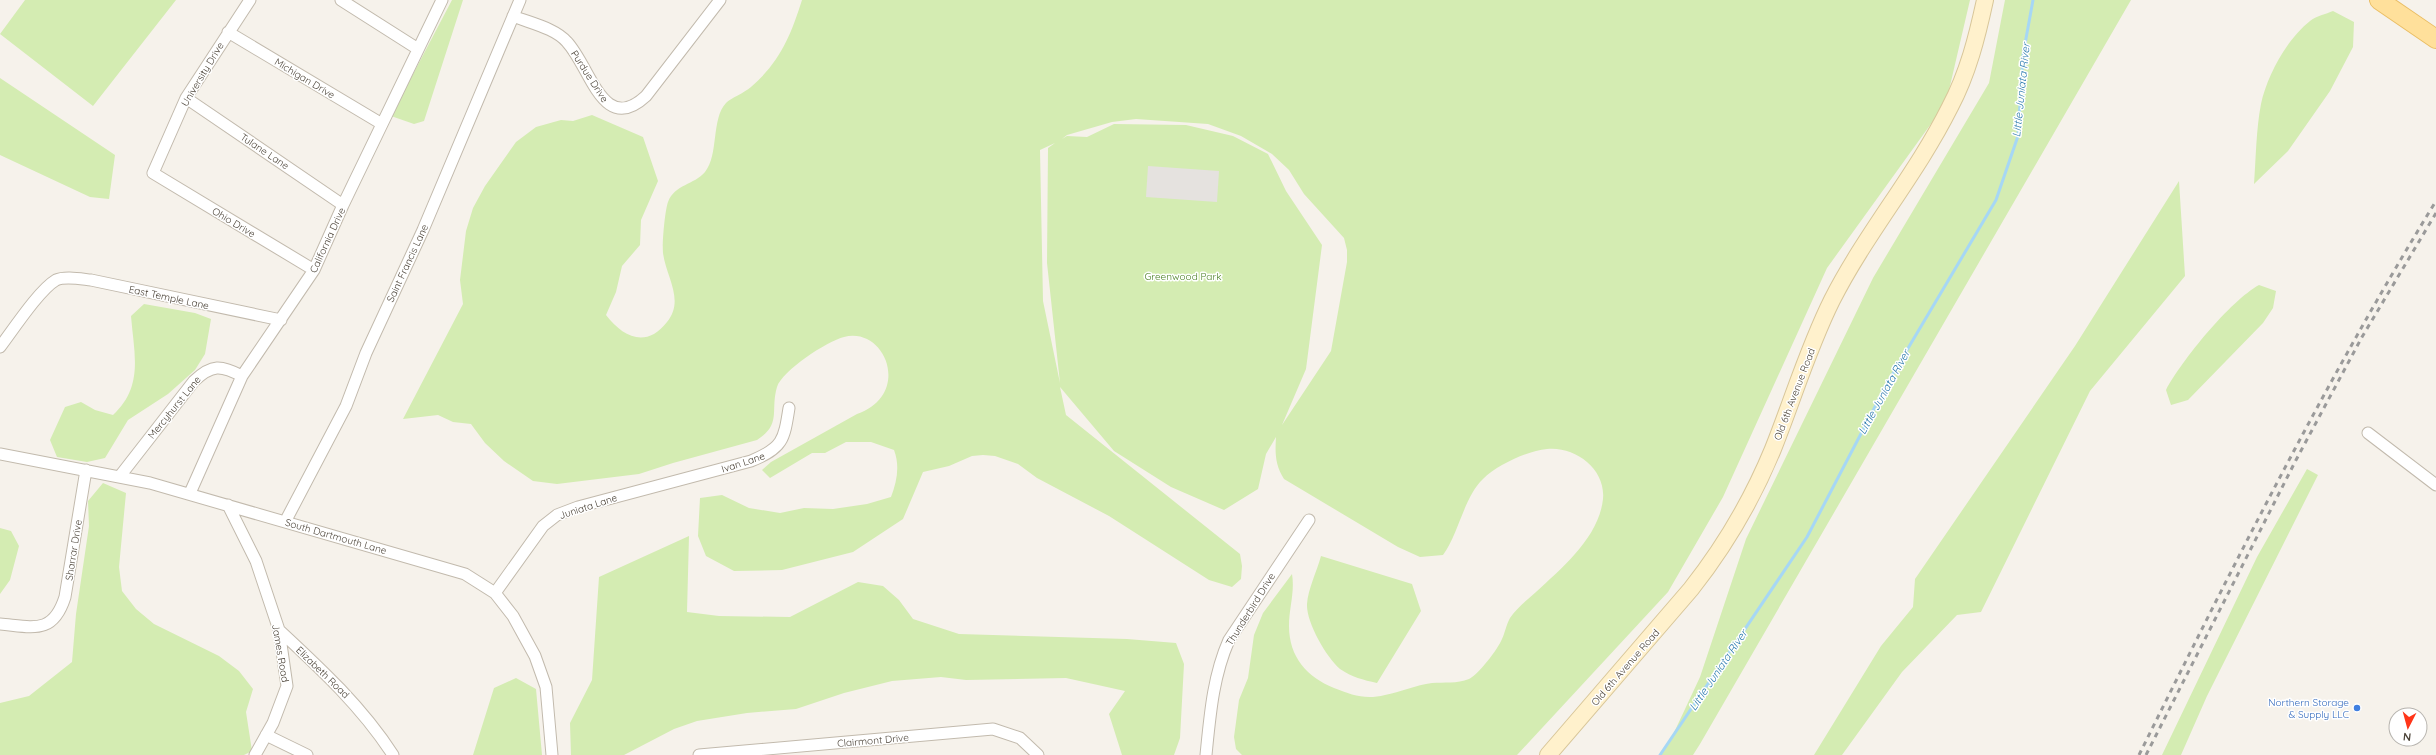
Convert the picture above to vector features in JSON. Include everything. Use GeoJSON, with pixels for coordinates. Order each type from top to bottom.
{"type":"FeatureCollection","features":[{"type":"Feature","properties":{"kind":"main road","name":"Old 6th Avenue Road"},"geometry":{"type":"LineString","coordinates":[[1548,755],[1691,589],[1709,566],[1743,513],[1773,449],[1815,337],[1832,300],[1867,240],[1930,143],[1951,106],[1971,57],[1985,0]]}},
{"type":"Feature","properties":{"kind":"main road"},"geometry":{"type":"LineString","coordinates":[[2379,0],[2436,39]]}},
{"type":"Feature","properties":{"kind":"street","name":"University Drive"},"geometry":{"type":"LineString","coordinates":[[153,174],[186,98],[250,0]]}},
{"type":"Feature","properties":{"kind":"street"},"geometry":{"type":"LineString","coordinates":[[341,0],[418,49]]}},
{"type":"Feature","properties":{"kind":"street","name":"California Drive"},"geometry":{"type":"LineString","coordinates":[[190,493],[242,376],[314,270],[343,205],[442,0]]}},
{"type":"Feature","properties":{"kind":"street","name":"Saint Francis Lane"},"geometry":{"type":"LineString","coordinates":[[285,522],[346,406],[366,353],[423,230],[520,0]]}},
{"type":"Feature","properties":{"kind":"street","name":"Purdue Drive"},"geometry":{"type":"LineString","coordinates":[[513,16],[560,36],[578,57],[603,98],[610,106],[618,110],[636,106],[646,96],[720,0]]}},
{"type":"Feature","properties":{"kind":"street","name":"Michigan Drive"},"geometry":{"type":"LineString","coordinates":[[228,32],[382,124]]}},
{"type":"Feature","properties":{"kind":"street","name":"Tulane Lane"},"geometry":{"type":"LineString","coordinates":[[186,98],[343,205]]}},
{"type":"Feature","properties":{"kind":"street","name":"Ohio Drive"},"geometry":{"type":"LineString","coordinates":[[153,174],[314,270]]}},
{"type":"Feature","properties":{"kind":"street","name":"East Temple Lane"},"geometry":{"type":"LineString","coordinates":[[0,347],[33,303],[57,280],[91,280],[281,320]]}},
{"type":"Feature","properties":{"kind":"street","name":"Mercyhurst Lane"},"geometry":{"type":"LineString","coordinates":[[120,476],[194,380],[206,370],[218,367],[230,369],[242,376]]}},
{"type":"Feature","properties":{"kind":"street","name":"Ivan Lane"},"geometry":{"type":"LineString","coordinates":[[668,483],[751,461],[769,454],[780,444],[784,437],[788,408]]}},
{"type":"Feature","properties":{"kind":"street"},"geometry":{"type":"LineString","coordinates":[[2368,433],[2436,485]]}},
{"type":"Feature","properties":{"kind":"street","name":"South Dartmouth Lane"},"geometry":{"type":"LineString","coordinates":[[0,454],[120,476],[190,493],[465,574],[496,593],[519,627],[540,670],[548,699],[552,755]]}},
{"type":"Feature","properties":{"kind":"street","name":"Sharrar Drive"},"geometry":{"type":"LineString","coordinates":[[0,624],[38,627],[48,625],[58,614],[65,597],[86,470]]}},
{"type":"Feature","properties":{"kind":"street","name":"Juniata Lane"},"geometry":{"type":"LineString","coordinates":[[496,593],[533,537],[552,518],[585,505],[668,483]]}},
{"type":"Feature","properties":{"kind":"street","name":"James Road"},"geometry":{"type":"LineString","coordinates":[[228,505],[256,561],[279,630],[287,686],[284,699],[255,755]]}},
{"type":"Feature","properties":{"kind":"street","name":"Thunderbird Drive"},"geometry":{"type":"LineString","coordinates":[[1206,755],[1212,697],[1226,647],[1245,615],[1309,520]]}},
{"type":"Feature","properties":{"kind":"street","name":"Elizabeth Road"},"geometry":{"type":"LineString","coordinates":[[279,630],[342,689],[380,735],[393,755]]}},
{"type":"Feature","properties":{"kind":"street","name":"Clairmont Drive"},"geometry":{"type":"LineString","coordinates":[[699,755],[993,729],[1020,738],[1038,755]]}},
{"type":"Feature","properties":{"kind":"street"},"geometry":{"type":"LineString","coordinates":[[266,735],[307,755]]}},
{"type":"Feature","properties":{"kind":"green space"},"geometry":{"type":"Polygon","coordinates":[[[25,0],[176,0],[93,106],[0,34],[25,0]]]}},
{"type":"Feature","properties":{"kind":"green space"},"geometry":{"type":"Polygon","coordinates":[[[452,0],[463,0],[424,121],[414,124],[391,116],[452,0]]]}},
{"type":"Feature","properties":{"kind":"green space","name":"Greenwood Park"},"geometry":{"type":"Polygon","coordinates":[[[802,0],[1970,0],[1946,103],[1827,268],[1723,497],[1668,592],[1517,755],[1242,755],[1236,749],[1234,737],[1239,700],[1248,678],[1254,635],[1263,613],[1292,574],[1293,587],[1289,626],[1292,647],[1301,664],[1308,672],[1324,683],[1353,695],[1371,697],[1391,694],[1426,684],[1460,682],[1469,679],[1473,677],[1482,667],[1496,649],[1513,614],[1568,562],[1587,539],[1595,526],[1603,499],[1603,488],[1594,469],[1578,456],[1568,451],[1558,449],[1539,450],[1504,464],[1489,474],[1476,487],[1466,505],[1449,546],[1443,555],[1420,557],[1398,547],[1284,479],[1276,459],[1276,437],[1266,454],[1258,489],[1224,510],[1171,487],[1114,451],[1060,387],[1066,415],[1240,554],[1242,566],[1241,579],[1232,587],[1209,580],[1109,516],[1037,478],[1018,464],[995,456],[983,455],[972,456],[949,466],[923,472],[903,519],[853,552],[782,570],[734,571],[706,556],[698,536],[700,498],[722,495],[749,508],[780,513],[804,508],[833,509],[867,504],[891,497],[897,474],[897,462],[894,450],[871,442],[846,442],[825,453],[812,453],[770,478],[762,470],[771,462],[874,404],[884,392],[888,378],[887,364],[881,351],[871,342],[859,336],[844,337],[827,344],[796,365],[787,373],[777,387],[772,423],[765,434],[757,440],[639,474],[557,484],[533,481],[504,461],[485,443],[471,424],[453,422],[438,415],[403,419],[463,304],[460,280],[466,231],[473,208],[485,186],[516,142],[536,127],[561,120],[573,121],[592,115],[643,137],[658,181],[641,220],[640,245],[622,266],[616,292],[606,315],[620,329],[635,337],[651,335],[667,322],[672,314],[674,305],[673,288],[663,253],[664,227],[668,202],[675,192],[696,180],[705,172],[712,156],[716,127],[721,110],[728,101],[751,87],[770,68],[789,36],[802,0]],[[1136,119],[1112,122],[1067,135],[1062,139],[1067,136],[1087,137],[1114,124],[1186,125],[1233,136],[1268,154],[1286,191],[1322,245],[1306,369],[1282,425],[1331,351],[1347,262],[1347,250],[1344,238],[1304,194],[1289,170],[1272,154],[1241,136],[1208,124],[1136,119]],[[1055,143],[1040,150],[1043,301],[1060,383],[1047,263],[1048,148],[1055,143]]]}},
{"type":"Feature","properties":{"kind":"green space"},"geometry":{"type":"Polygon","coordinates":[[[2005,0],[2131,0],[1700,744],[1693,755],[1660,755],[1671,739],[1700,677],[1746,539],[1873,278],[1989,83],[2005,0]]]}},
{"type":"Feature","properties":{"kind":"green space"},"geometry":{"type":"Polygon","coordinates":[[[2333,11],[2354,22],[2353,47],[2330,91],[2288,151],[2254,184],[2259,114],[2264,93],[2273,70],[2293,38],[2312,19],[2333,11]]]}},
{"type":"Feature","properties":{"kind":"green space"},"geometry":{"type":"Polygon","coordinates":[[[0,78],[115,155],[109,199],[90,197],[0,155],[0,78]]]}},
{"type":"Feature","properties":{"kind":"green space"},"geometry":{"type":"Polygon","coordinates":[[[2179,181],[2185,276],[2090,391],[1981,612],[1957,615],[1902,672],[1842,755],[1814,755],[1881,646],[1913,607],[1915,579],[2075,346],[2179,181]]]}},
{"type":"Feature","properties":{"kind":"green space"},"geometry":{"type":"Polygon","coordinates":[[[2259,285],[2276,291],[2273,308],[2263,323],[2188,400],[2171,405],[2166,390],[2183,363],[2221,317],[2247,293],[2259,285]]]}},
{"type":"Feature","properties":{"kind":"green space"},"geometry":{"type":"Polygon","coordinates":[[[144,304],[195,313],[211,319],[205,354],[195,370],[168,394],[128,420],[105,458],[87,462],[57,457],[50,440],[65,407],[81,402],[95,410],[113,415],[123,404],[129,393],[135,369],[131,316],[144,304]]]}},
{"type":"Feature","properties":{"kind":"green space"},"geometry":{"type":"Polygon","coordinates":[[[2307,469],[2318,475],[2207,696],[2181,755],[2162,755],[2257,557],[2307,469]]]}},
{"type":"Feature","properties":{"kind":"green space"},"geometry":{"type":"Polygon","coordinates":[[[103,483],[126,493],[119,567],[122,591],[136,609],[154,624],[219,656],[239,671],[253,689],[246,712],[252,751],[244,755],[0,755],[0,703],[29,696],[72,662],[76,614],[89,526],[88,501],[103,483]]]}},
{"type":"Feature","properties":{"kind":"green space"},"geometry":{"type":"Polygon","coordinates":[[[0,528],[11,531],[19,546],[10,580],[0,594],[0,528]]]}},
{"type":"Feature","properties":{"kind":"green space"},"geometry":{"type":"Polygon","coordinates":[[[689,536],[687,612],[719,616],[790,617],[858,582],[883,586],[899,600],[913,619],[959,634],[1127,639],[1176,643],[1184,664],[1180,738],[1174,755],[1122,755],[1109,714],[1125,691],[1066,678],[966,680],[941,677],[892,681],[844,693],[796,709],[747,713],[697,721],[674,729],[624,755],[571,755],[570,723],[592,680],[599,577],[689,536]]]}},
{"type":"Feature","properties":{"kind":"green space"},"geometry":{"type":"Polygon","coordinates":[[[1321,556],[1412,584],[1421,611],[1377,683],[1358,678],[1340,669],[1323,648],[1313,629],[1307,604],[1321,556]]]}},
{"type":"Feature","properties":{"kind":"green space"},"geometry":{"type":"Polygon","coordinates":[[[516,678],[536,689],[542,755],[473,755],[494,688],[516,678]]]}},
{"type":"Feature","properties":{"kind":"shaded area"},"geometry":{"type":"Polygon","coordinates":[[[1148,166],[1219,171],[1217,202],[1146,197],[1148,166]]]}},
{"type":"Feature","properties":{"kind":"waterway","name":"Little Juniata River"},"geometry":{"type":"LineString","coordinates":[[1660,755],[1807,537],[1888,382],[1996,200],[2018,136],[2023,55],[2033,0]]}},
{"type":"Feature","properties":{"kind":"railway"},"geometry":{"type":"LineString","coordinates":[[2139,755],[2281,475],[2356,337],[2436,201]]}},
{"type":"Feature","properties":{"kind":"railway"},"geometry":{"type":"LineString","coordinates":[[2146,755],[2296,460],[2362,337],[2436,213]]}},
{"type":"Feature","properties":{"kind":"place","name":"Northern Storage & Supply LLC"},"geometry":{"type":"Point","coordinates":[2357,708]}}]}
